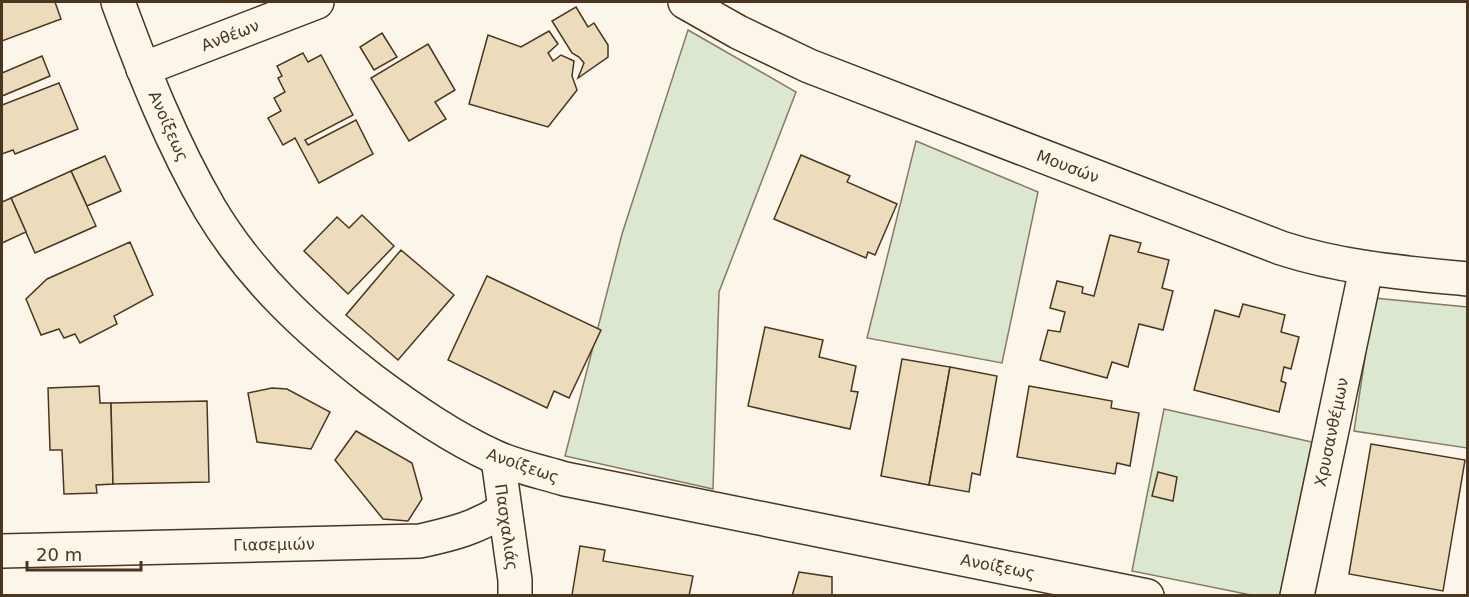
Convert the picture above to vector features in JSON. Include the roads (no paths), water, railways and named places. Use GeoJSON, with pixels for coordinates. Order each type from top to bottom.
{"type":"FeatureCollection","features":[{"type":"Feature","properties":{"kind":"street","name":"Ανοίξεως"},"geometry":{"type":"LineString","coordinates":[[118,2],[143,69],[184,162],[212,211],[247,263],[282,303],[325,343],[386,390],[449,434],[498,459],[565,479],[1147,596]]}},
{"type":"Feature","properties":{"kind":"street","name":"Ανθέων"},"geometry":{"type":"LineString","coordinates":[[143,69],[318,2]]}},
{"type":"Feature","properties":{"kind":"street","name":"Μουσών"},"geometry":{"type":"LineString","coordinates":[[685,2],[738,32],[809,66],[1281,248],[1304,256],[1366,269],[1467,279]]}},
{"type":"Feature","properties":{"kind":"street","name":"Χρυσανθέμων"},"geometry":{"type":"LineString","coordinates":[[1297,596],[1366,269]]}},
{"type":"Feature","properties":{"kind":"street","name":"Πασχαλιάς"},"geometry":{"type":"LineString","coordinates":[[498,459],[515,580],[515,596]]}},
{"type":"Feature","properties":{"kind":"street","name":"Γιασεμιών"},"geometry":{"type":"LineString","coordinates":[[2,551],[420,541],[454,534],[483,523],[504,510]]}}]}
